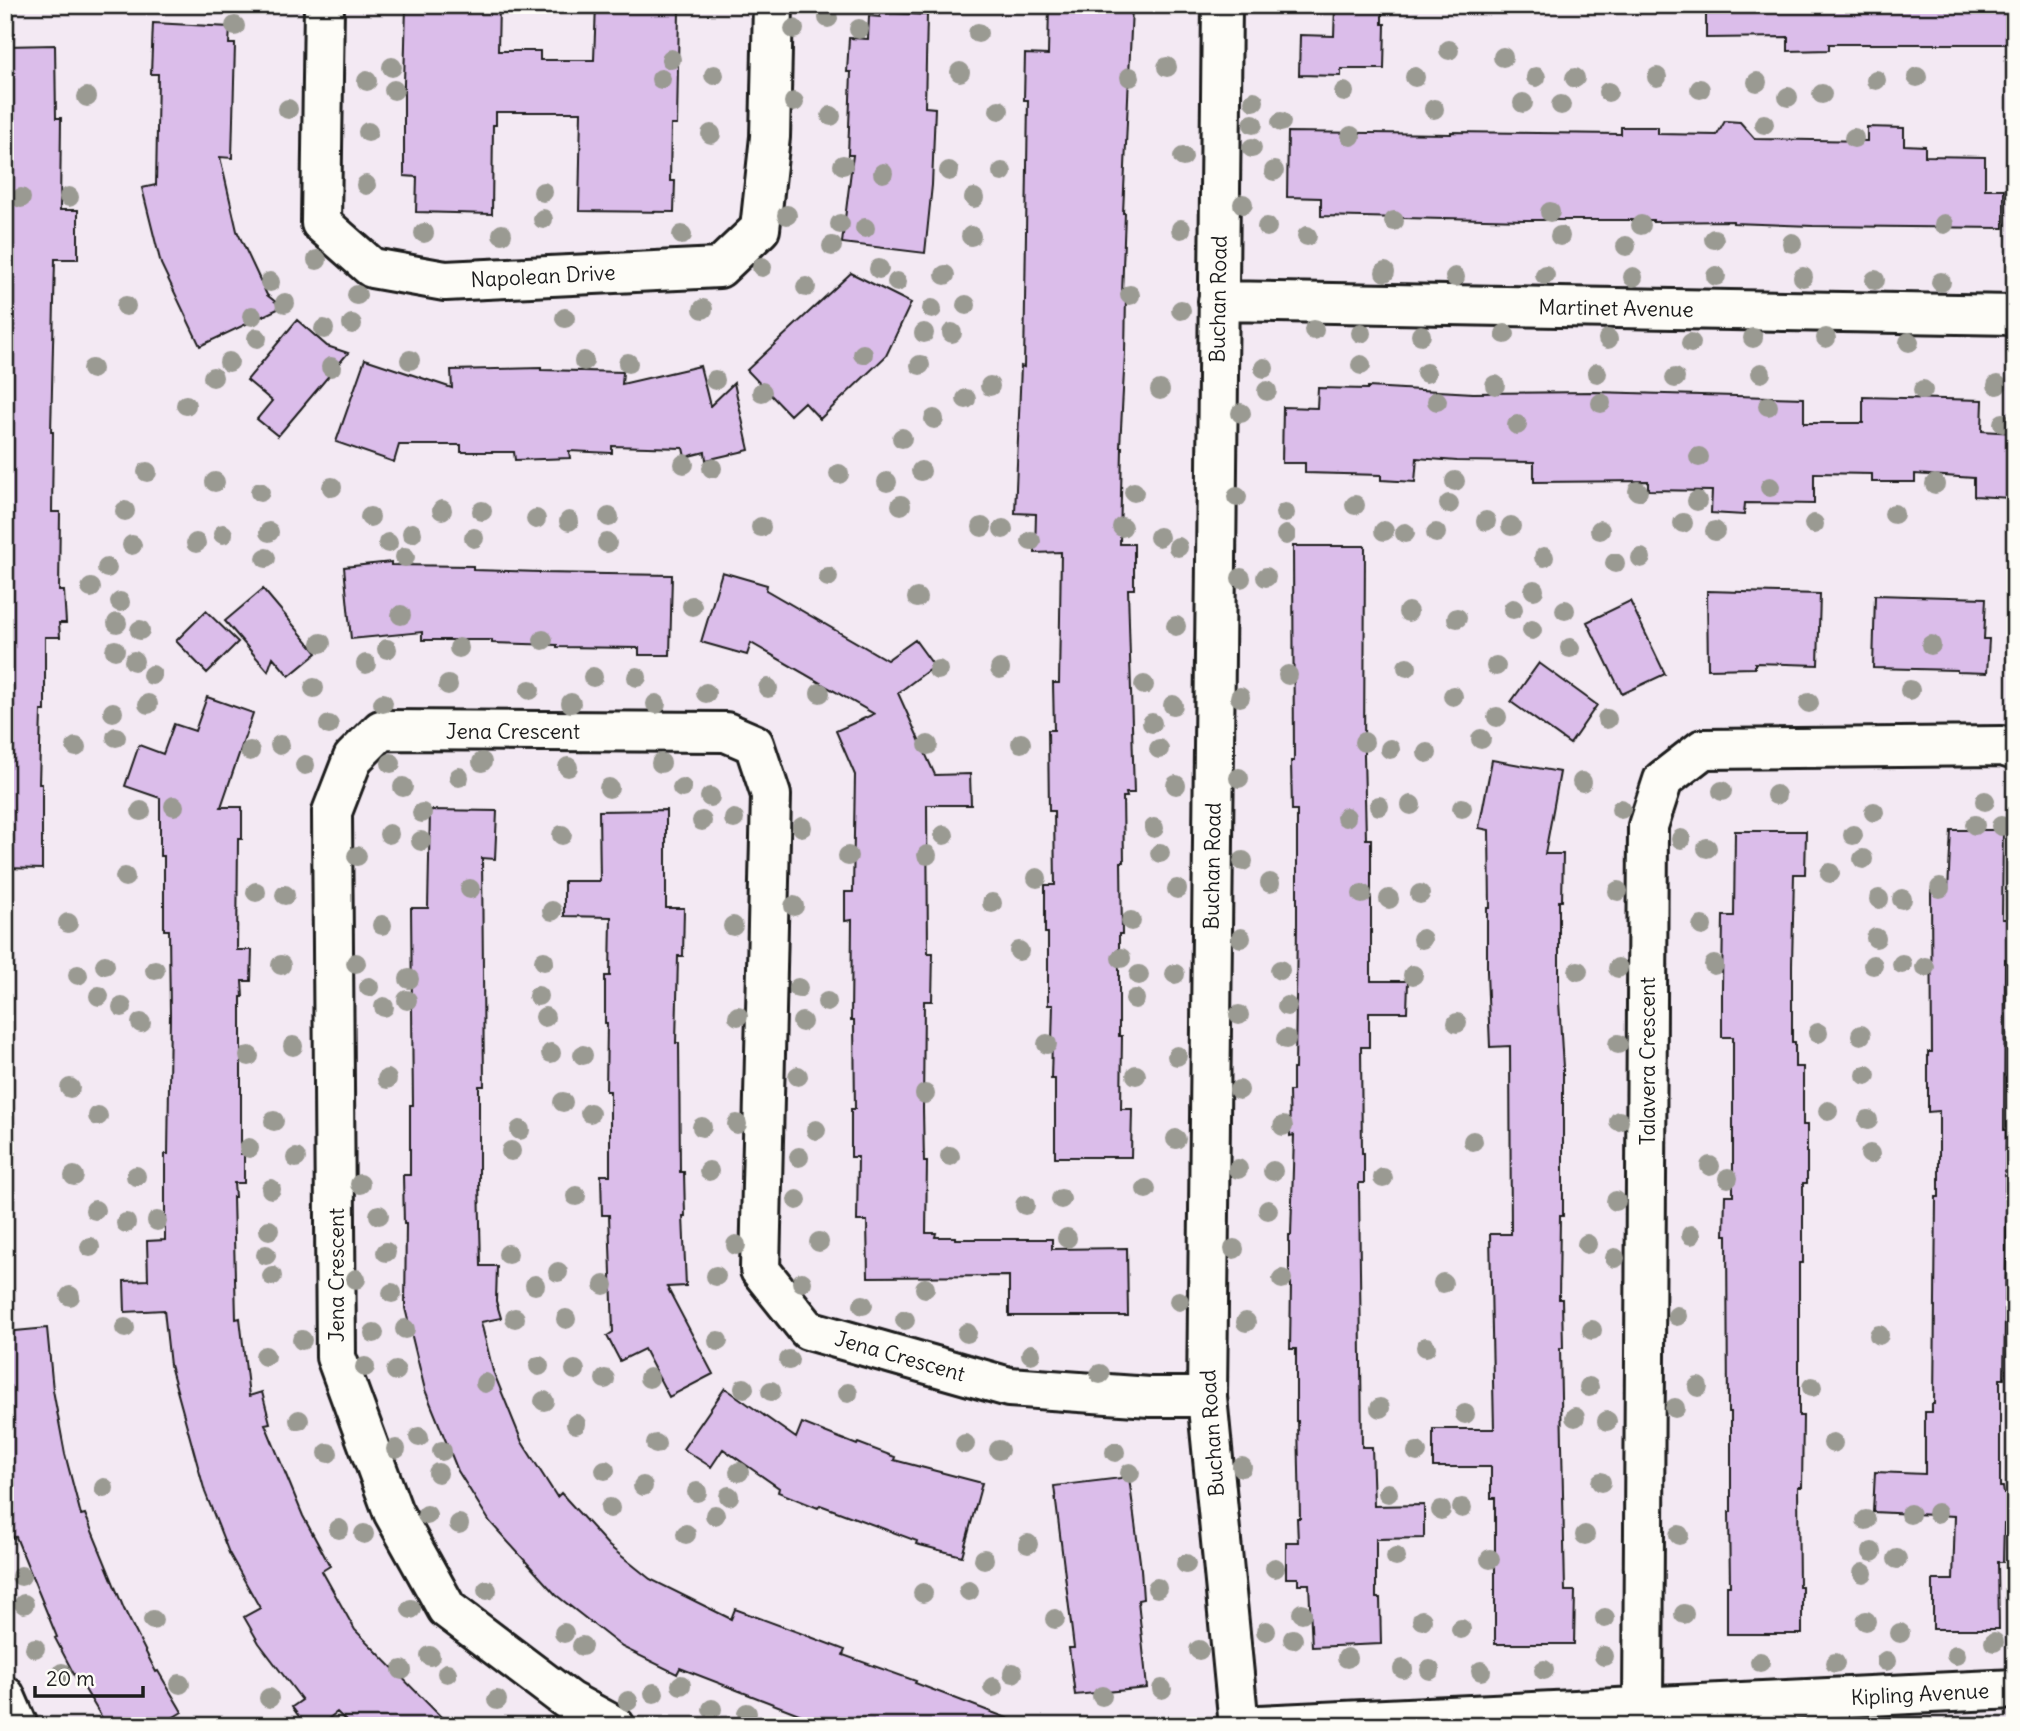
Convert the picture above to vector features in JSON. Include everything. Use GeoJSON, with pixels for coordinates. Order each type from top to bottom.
{"type":"FeatureCollection","features":[{"type":"Feature","properties":{"kind":"street","name":"Napolean Drive"},"geometry":{"type":"LineString","coordinates":[[324,5],[321,223],[372,268],[445,281],[719,268],[760,229],[770,137],[772,5]]}},
{"type":"Feature","properties":{"kind":"street","name":"Buchan Road"},"geometry":{"type":"LineString","coordinates":[[1222,5],[1207,1396],[1239,1726]]}},
{"type":"Feature","properties":{"kind":"street","name":"Martinet Avenue"},"geometry":{"type":"LineString","coordinates":[[1218,301],[2015,315]]}},
{"type":"Feature","properties":{"kind":"street","name":"Jena Crescent"},"geometry":{"type":"LineString","coordinates":[[615,1726],[569,1701],[447,1609],[393,1511],[336,1357],[332,811],[353,758],[381,730],[726,732],[754,744],[771,795],[760,1270],[808,1330],[1009,1387],[1150,1397],[1207,1396]]}},
{"type":"Feature","properties":{"kind":"street","name":"Talavera Crescent"},"geometry":{"type":"LineString","coordinates":[[1643,1708],[1648,826],[1663,780],[1703,749],[2002,746],[2015,750]]}},
{"type":"Feature","properties":{"kind":"street","name":"Kipling Avenue"},"geometry":{"type":"LineString","coordinates":[[1239,1726],[2015,1689]]}},
{"type":"Feature","properties":{"kind":"street"},"geometry":{"type":"LineString","coordinates":[[5,1696],[18,1726]]}},
{"type":"Feature","properties":{"kind":"building"},"geometry":{"type":"Polygon","coordinates":[[[406,5],[499,5],[498,51],[540,51],[540,60],[594,60],[596,5],[653,5],[653,8],[679,9],[677,125],[671,125],[670,181],[675,181],[674,212],[579,211],[581,112],[496,112],[496,125],[493,125],[492,214],[416,212],[417,177],[404,176],[406,5]]]}},
{"type":"Feature","properties":{"kind":"building"},"geometry":{"type":"Polygon","coordinates":[[[1049,5],[1132,7],[1123,213],[1122,295],[1126,295],[1120,447],[1120,544],[1134,544],[1134,589],[1128,589],[1134,793],[1126,793],[1127,797],[1123,797],[1122,934],[1119,934],[1121,1109],[1132,1109],[1131,1157],[1055,1157],[1055,1079],[1051,1079],[1053,1005],[1048,1005],[1045,885],[1055,885],[1054,811],[1049,811],[1048,730],[1054,730],[1053,683],[1059,683],[1061,552],[1035,553],[1036,514],[1015,513],[1021,366],[1024,367],[1028,100],[1024,100],[1025,54],[1048,55],[1049,5]]]}},
{"type":"Feature","properties":{"kind":"building"},"geometry":{"type":"Polygon","coordinates":[[[1706,5],[2015,5],[2015,44],[1829,44],[1829,50],[1788,51],[1788,37],[1706,38],[1706,5]]]}},
{"type":"Feature","properties":{"kind":"building"},"geometry":{"type":"Polygon","coordinates":[[[1335,6],[1382,7],[1382,24],[1385,24],[1384,69],[1341,69],[1341,76],[1299,75],[1300,35],[1334,36],[1335,6]]]}},
{"type":"Feature","properties":{"kind":"building"},"geometry":{"type":"Polygon","coordinates":[[[880,12],[927,15],[925,107],[935,108],[932,185],[925,253],[842,243],[853,155],[848,155],[851,72],[847,72],[849,38],[868,39],[869,16],[880,17],[880,12]]]}},
{"type":"Feature","properties":{"kind":"building"},"geometry":{"type":"Polygon","coordinates":[[[153,23],[230,27],[229,44],[235,44],[232,158],[220,157],[237,231],[267,295],[282,307],[200,346],[161,264],[142,188],[156,185],[158,74],[151,74],[153,23]]]}},
{"type":"Feature","properties":{"kind":"building"},"geometry":{"type":"Polygon","coordinates":[[[55,45],[56,118],[61,118],[60,210],[78,210],[78,259],[55,259],[52,512],[60,512],[59,591],[64,591],[66,623],[59,623],[60,637],[45,637],[45,711],[41,711],[39,784],[42,784],[42,869],[5,868],[5,46],[55,45]]]}},
{"type":"Feature","properties":{"kind":"building"},"geometry":{"type":"Polygon","coordinates":[[[1725,121],[1740,122],[1755,139],[1867,141],[1867,127],[1904,128],[1904,145],[1925,146],[1925,156],[1985,157],[1985,189],[2004,189],[2004,228],[1813,226],[1733,221],[1321,216],[1321,198],[1287,197],[1288,132],[1621,134],[1621,127],[1658,127],[1658,134],[1717,135],[1725,121]]]}},
{"type":"Feature","properties":{"kind":"building"},"geometry":{"type":"Polygon","coordinates":[[[851,273],[911,303],[886,356],[820,419],[804,402],[790,415],[747,370],[851,273]]]}},
{"type":"Feature","properties":{"kind":"building"},"geometry":{"type":"Polygon","coordinates":[[[297,320],[327,346],[348,353],[278,436],[257,419],[272,401],[247,380],[297,320]]]}},
{"type":"Feature","properties":{"kind":"building"},"geometry":{"type":"Polygon","coordinates":[[[365,359],[452,388],[451,370],[541,368],[623,372],[622,384],[700,366],[710,406],[734,383],[749,450],[706,460],[705,452],[685,457],[683,448],[612,446],[612,453],[569,451],[570,458],[515,460],[514,452],[461,452],[461,445],[399,445],[394,462],[336,442],[365,359]]]}},
{"type":"Feature","properties":{"kind":"building"},"geometry":{"type":"Polygon","coordinates":[[[1368,387],[1473,393],[1595,392],[1804,398],[1804,423],[1863,423],[1863,397],[1983,400],[1982,431],[2015,433],[2012,498],[1974,496],[1974,478],[1915,474],[1915,482],[1872,482],[1872,474],[1814,473],[1814,504],[1745,503],[1744,515],[1711,513],[1712,491],[1648,490],[1648,481],[1534,482],[1534,462],[1417,458],[1415,482],[1381,480],[1381,475],[1305,473],[1305,463],[1282,463],[1283,407],[1317,408],[1318,388],[1368,387]]]}},
{"type":"Feature","properties":{"kind":"building"},"geometry":{"type":"Polygon","coordinates":[[[1293,546],[1365,546],[1364,755],[1366,839],[1371,839],[1371,981],[1408,981],[1407,1012],[1369,1012],[1369,1047],[1361,1047],[1364,1153],[1364,1183],[1359,1183],[1362,1447],[1372,1447],[1374,1506],[1424,1505],[1424,1538],[1376,1539],[1376,1598],[1380,1598],[1381,1644],[1312,1647],[1309,1584],[1298,1584],[1298,1578],[1286,1578],[1286,1542],[1298,1542],[1297,1518],[1300,1518],[1296,1349],[1290,1349],[1289,1283],[1294,1135],[1290,1136],[1289,1091],[1293,1091],[1295,1069],[1297,924],[1297,810],[1292,810],[1291,761],[1294,761],[1293,546]]]}},
{"type":"Feature","properties":{"kind":"building"},"geometry":{"type":"Polygon","coordinates":[[[391,562],[391,565],[473,566],[473,570],[672,575],[670,655],[639,655],[639,648],[557,647],[492,643],[492,640],[422,640],[422,632],[351,639],[344,567],[391,562]]]}},
{"type":"Feature","properties":{"kind":"building"},"geometry":{"type":"Polygon","coordinates":[[[722,572],[767,585],[766,590],[887,660],[915,640],[934,666],[898,693],[935,775],[970,774],[971,805],[927,805],[928,953],[933,953],[932,1001],[924,1001],[926,1233],[955,1239],[1052,1239],[1052,1249],[1127,1248],[1128,1316],[1009,1316],[1009,1276],[868,1277],[867,1221],[857,1221],[858,1157],[851,1157],[851,1109],[855,1109],[854,1020],[851,1020],[852,920],[845,921],[845,892],[853,892],[855,775],[836,731],[874,714],[751,643],[747,655],[701,642],[722,572]]]}},
{"type":"Feature","properties":{"kind":"building"},"geometry":{"type":"Polygon","coordinates":[[[263,589],[317,653],[289,676],[273,657],[268,671],[225,621],[263,589]]]}},
{"type":"Feature","properties":{"kind":"building"},"geometry":{"type":"Polygon","coordinates":[[[1707,591],[1820,594],[1818,665],[1755,663],[1755,668],[1708,669],[1707,591]]]}},
{"type":"Feature","properties":{"kind":"building"},"geometry":{"type":"Polygon","coordinates":[[[1875,595],[1986,598],[1984,639],[1989,639],[1987,673],[1873,668],[1875,595]]]}},
{"type":"Feature","properties":{"kind":"building"},"geometry":{"type":"Polygon","coordinates":[[[1630,601],[1665,674],[1622,694],[1587,622],[1630,601]]]}},
{"type":"Feature","properties":{"kind":"building"},"geometry":{"type":"Polygon","coordinates":[[[206,611],[238,642],[207,673],[176,641],[206,611]]]}},
{"type":"Feature","properties":{"kind":"building"},"geometry":{"type":"Polygon","coordinates":[[[1539,663],[1597,705],[1570,744],[1511,702],[1539,663]]]}},
{"type":"Feature","properties":{"kind":"building"},"geometry":{"type":"Polygon","coordinates":[[[207,697],[253,713],[221,807],[242,807],[242,839],[238,839],[237,950],[252,950],[251,981],[242,981],[241,997],[241,1154],[244,1154],[244,1183],[234,1183],[233,1197],[236,1319],[240,1318],[249,1396],[262,1392],[270,1423],[265,1424],[303,1516],[330,1566],[322,1571],[355,1630],[450,1726],[351,1726],[337,1712],[319,1726],[306,1726],[292,1707],[302,1700],[259,1643],[244,1617],[260,1608],[229,1553],[205,1492],[170,1365],[164,1310],[125,1312],[124,1281],[148,1280],[147,1241],[165,1240],[170,1015],[169,930],[164,930],[164,856],[160,856],[160,798],[125,786],[139,745],[163,754],[174,724],[195,731],[207,697]]]}},
{"type":"Feature","properties":{"kind":"building"},"geometry":{"type":"Polygon","coordinates":[[[1492,760],[1560,772],[1545,854],[1563,854],[1562,901],[1559,901],[1563,1216],[1560,1216],[1559,1299],[1562,1299],[1563,1348],[1560,1348],[1565,1591],[1575,1591],[1574,1644],[1495,1644],[1495,1498],[1491,1498],[1491,1467],[1433,1467],[1433,1429],[1494,1429],[1490,1234],[1511,1234],[1510,1046],[1490,1047],[1487,972],[1489,830],[1479,828],[1492,760]]]}},
{"type":"Feature","properties":{"kind":"building"},"geometry":{"type":"Polygon","coordinates":[[[430,810],[497,811],[495,859],[482,858],[484,1086],[479,1086],[479,1180],[481,1266],[497,1266],[496,1301],[501,1318],[481,1322],[493,1371],[522,1442],[557,1497],[561,1493],[609,1546],[650,1579],[731,1619],[735,1609],[800,1633],[845,1650],[843,1655],[916,1681],[915,1683],[1020,1723],[1020,1726],[830,1726],[680,1668],[677,1674],[622,1647],[556,1595],[490,1522],[458,1471],[425,1390],[405,1308],[406,1224],[403,1175],[410,1175],[410,1105],[413,1105],[411,908],[428,908],[430,810]]]}},
{"type":"Feature","properties":{"kind":"building"},"geometry":{"type":"Polygon","coordinates":[[[666,810],[666,908],[684,908],[683,956],[678,956],[676,1043],[679,1043],[680,1172],[684,1172],[686,1286],[667,1287],[713,1374],[669,1397],[644,1349],[620,1361],[607,1336],[613,1332],[609,1215],[602,1215],[601,1175],[610,1175],[610,1091],[606,1091],[605,976],[610,976],[611,917],[564,916],[564,881],[600,881],[599,811],[666,810]]]}},
{"type":"Feature","properties":{"kind":"building"},"geometry":{"type":"Polygon","coordinates":[[[1951,830],[2003,830],[2002,919],[2009,919],[2009,960],[2005,959],[2004,1130],[2007,1198],[2004,1379],[2000,1379],[2000,1487],[2003,1487],[2004,1494],[2011,1494],[2010,1524],[2004,1524],[2003,1562],[1998,1562],[1999,1629],[1933,1629],[1933,1580],[1953,1580],[1955,1516],[1873,1512],[1875,1472],[1925,1474],[1925,1412],[1932,1412],[1934,1404],[1939,1111],[1928,1112],[1928,1052],[1932,1052],[1931,891],[1948,891],[1951,830]]]}},
{"type":"Feature","properties":{"kind":"building"},"geometry":{"type":"Polygon","coordinates":[[[1735,831],[1806,831],[1805,874],[1794,874],[1792,965],[1792,1042],[1795,1042],[1795,1067],[1803,1067],[1803,1125],[1807,1125],[1807,1183],[1803,1183],[1803,1263],[1799,1263],[1799,1416],[1803,1416],[1802,1487],[1798,1487],[1802,1634],[1727,1634],[1727,1586],[1730,1586],[1731,1412],[1728,1412],[1727,1235],[1724,1235],[1725,1195],[1733,1195],[1733,1037],[1722,1037],[1722,989],[1723,916],[1734,916],[1735,831]]]}},
{"type":"Feature","properties":{"kind":"building"},"geometry":{"type":"Polygon","coordinates":[[[47,1328],[53,1390],[65,1454],[81,1515],[85,1514],[124,1609],[156,1672],[158,1671],[182,1712],[159,1726],[107,1726],[80,1681],[78,1682],[55,1638],[57,1637],[16,1537],[13,1538],[5,1512],[5,1332],[47,1328]]]}},
{"type":"Feature","properties":{"kind":"building"},"geometry":{"type":"Polygon","coordinates":[[[725,1388],[796,1438],[802,1423],[895,1457],[894,1460],[982,1483],[962,1556],[916,1544],[917,1541],[778,1492],[779,1488],[723,1449],[711,1467],[683,1449],[725,1388]]]}},
{"type":"Feature","properties":{"kind":"building"},"geometry":{"type":"Polygon","coordinates":[[[1129,1477],[1141,1569],[1143,1599],[1138,1600],[1147,1688],[1075,1695],[1069,1648],[1074,1648],[1054,1486],[1129,1477]]]}}]}
